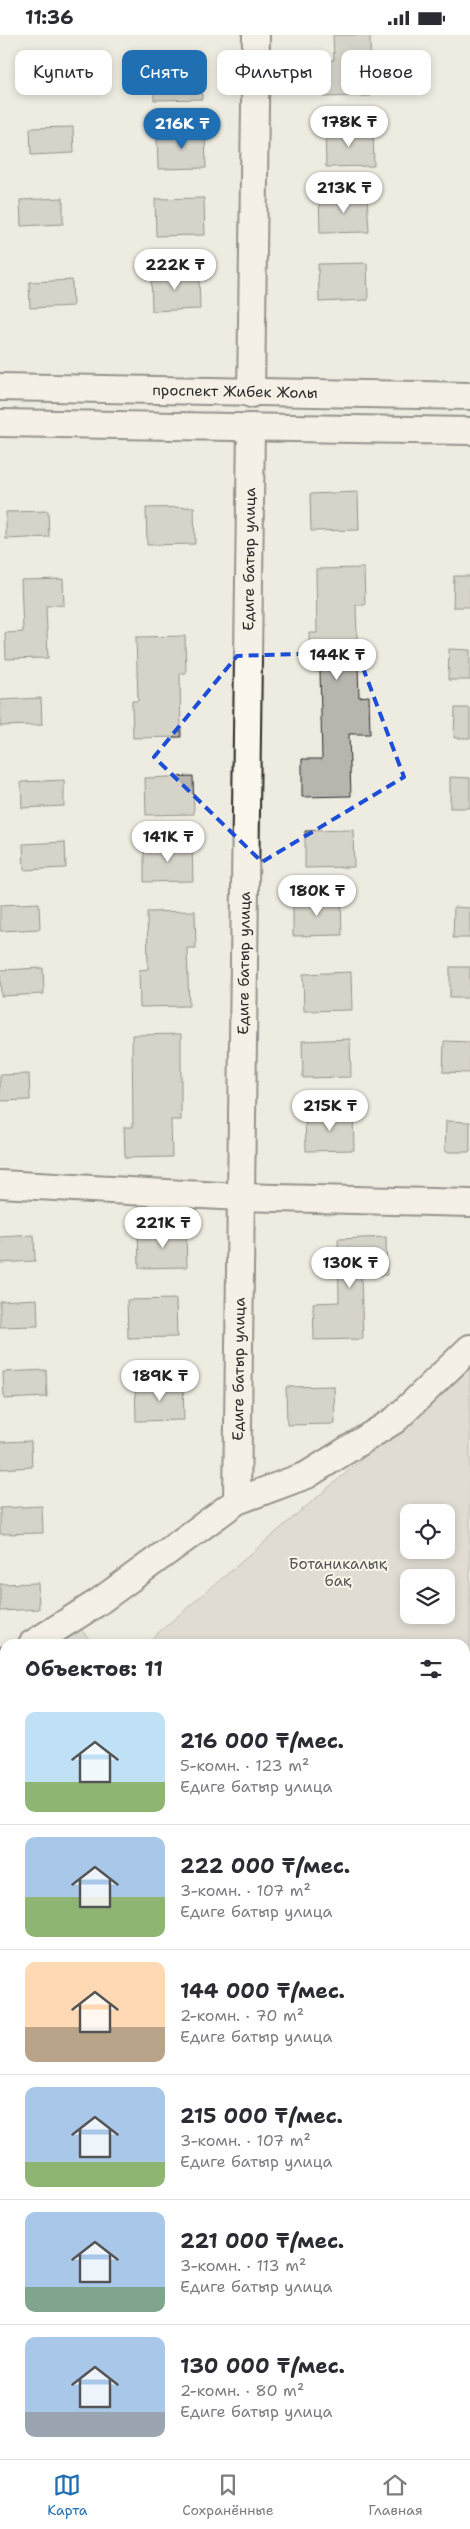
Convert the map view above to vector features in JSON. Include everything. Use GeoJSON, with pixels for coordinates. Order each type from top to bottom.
{"type":"FeatureCollection","features":[{"type":"Feature","properties":{"kind":"street"},"geometry":{"type":"LineString","coordinates":[[251,394],[256,35]]}},
{"type":"Feature","properties":{"kind":"street","name":"проспект Жибек Жолы"},"geometry":{"type":"LineString","coordinates":[[0,387],[251,394],[470,396]]}},
{"type":"Feature","properties":{"kind":"street"},"geometry":{"type":"LineString","coordinates":[[0,423],[470,431]]}},
{"type":"Feature","properties":{"kind":"street","name":"Едиге батыр улица"},"geometry":{"type":"LineString","coordinates":[[238,1501],[240,1197],[251,427]]}},
{"type":"Feature","properties":{"kind":"street"},"geometry":{"type":"LineString","coordinates":[[0,1184],[240,1197],[470,1203]]}},
{"type":"Feature","properties":{"kind":"street"},"geometry":{"type":"LineString","coordinates":[[40,1639],[97,1603],[238,1501],[307,1475],[395,1420],[470,1348]]}},
{"type":"Feature","properties":{"kind":"highlighted area"},"geometry":{"type":"Polygon","coordinates":[[[357,652],[404,777],[262,862],[154,757],[237,656],[357,652]]]}},
{"type":"Feature","properties":{"kind":"green space","name":"Ботаникалық бақ"},"geometry":{"type":"Polygon","coordinates":[[[470,1367],[470,1639],[151,1639],[470,1367]]]}},
{"type":"Feature","properties":{"kind":"green space"},"geometry":{"type":"Polygon","coordinates":[[[77,1625],[90,1639],[59,1639],[77,1625]]]}},
{"type":"Feature","properties":{"kind":"building"},"geometry":{"type":"Polygon","coordinates":[[[333,35],[370,35],[370,50],[341,50],[341,95],[371,96],[323,97],[323,95],[331,95],[331,60],[334,60],[333,35]]]}},
{"type":"Feature","properties":{"kind":"building"},"geometry":{"type":"Polygon","coordinates":[[[154,95],[202,95],[202,99],[154,100],[154,95]]]}},
{"type":"Feature","properties":{"kind":"building"},"geometry":{"type":"Polygon","coordinates":[[[73,127],[74,153],[31,155],[30,128],[73,127]]]}},
{"type":"Feature","properties":{"kind":"building"},"geometry":{"type":"Polygon","coordinates":[[[373,129],[374,166],[326,167],[325,130],[373,129]]]}},
{"type":"Feature","properties":{"kind":"building"},"geometry":{"type":"Polygon","coordinates":[[[205,130],[206,168],[158,169],[157,132],[205,130]]]}},
{"type":"Feature","properties":{"kind":"building"},"geometry":{"type":"Polygon","coordinates":[[[367,195],[369,232],[320,233],[319,196],[367,195]]]}},
{"type":"Feature","properties":{"kind":"building"},"geometry":{"type":"Polygon","coordinates":[[[63,198],[63,224],[21,226],[20,200],[63,198]]]}},
{"type":"Feature","properties":{"kind":"building"},"geometry":{"type":"Polygon","coordinates":[[[204,198],[205,235],[156,236],[155,199],[204,198]]]}},
{"type":"Feature","properties":{"kind":"building"},"geometry":{"type":"Polygon","coordinates":[[[367,263],[368,300],[319,302],[318,264],[367,263]]]}},
{"type":"Feature","properties":{"kind":"building"},"geometry":{"type":"Polygon","coordinates":[[[199,272],[200,309],[152,311],[151,273],[199,272]]]}},
{"type":"Feature","properties":{"kind":"building"},"geometry":{"type":"Polygon","coordinates":[[[72,280],[73,306],[30,308],[29,282],[72,280]]]}},
{"type":"Feature","properties":{"kind":"building"},"geometry":{"type":"Polygon","coordinates":[[[358,492],[359,530],[311,531],[310,494],[358,492]]]}},
{"type":"Feature","properties":{"kind":"building"},"geometry":{"type":"Polygon","coordinates":[[[194,507],[195,544],[147,545],[146,508],[194,507]]]}},
{"type":"Feature","properties":{"kind":"building"},"geometry":{"type":"Polygon","coordinates":[[[48,511],[49,537],[6,539],[6,512],[48,511]]]}},
{"type":"Feature","properties":{"kind":"building"},"geometry":{"type":"Polygon","coordinates":[[[364,568],[365,605],[356,605],[359,697],[369,696],[370,734],[349,734],[351,796],[302,797],[302,759],[322,759],[320,671],[310,671],[309,633],[317,633],[316,569],[364,568]]]}},
{"type":"Feature","properties":{"kind":"building"},"geometry":{"type":"Polygon","coordinates":[[[454,576],[470,576],[470,607],[453,607],[454,576]]]}},
{"type":"Feature","properties":{"kind":"building"},"geometry":{"type":"Polygon","coordinates":[[[63,579],[64,605],[46,606],[48,658],[6,659],[5,633],[23,632],[21,580],[63,579]]]}},
{"type":"Feature","properties":{"kind":"building"},"geometry":{"type":"Polygon","coordinates":[[[185,636],[186,673],[180,673],[181,737],[133,738],[132,701],[138,701],[136,637],[185,636]]]}},
{"type":"Feature","properties":{"kind":"building"},"geometry":{"type":"Polygon","coordinates":[[[449,649],[470,650],[470,680],[448,680],[449,649]]]}},
{"type":"Feature","properties":{"kind":"building"},"geometry":{"type":"Polygon","coordinates":[[[41,698],[42,725],[0,726],[0,700],[41,698]]]}},
{"type":"Feature","properties":{"kind":"building"},"geometry":{"type":"Polygon","coordinates":[[[455,708],[470,708],[470,738],[454,738],[455,708]]]}},
{"type":"Feature","properties":{"kind":"building"},"geometry":{"type":"Polygon","coordinates":[[[193,776],[194,814],[146,815],[145,778],[193,776]]]}},
{"type":"Feature","properties":{"kind":"building"},"geometry":{"type":"Polygon","coordinates":[[[450,777],[470,778],[470,808],[450,808],[450,777]]]}},
{"type":"Feature","properties":{"kind":"building"},"geometry":{"type":"Polygon","coordinates":[[[64,780],[64,806],[22,808],[21,782],[64,780]]]}},
{"type":"Feature","properties":{"kind":"building"},"geometry":{"type":"Polygon","coordinates":[[[353,830],[354,867],[305,868],[305,831],[353,830]]]}},
{"type":"Feature","properties":{"kind":"building"},"geometry":{"type":"Polygon","coordinates":[[[65,842],[66,868],[24,870],[23,844],[65,842]]]}},
{"type":"Feature","properties":{"kind":"building"},"geometry":{"type":"Polygon","coordinates":[[[192,843],[193,881],[144,882],[144,845],[192,843]]]}},
{"type":"Feature","properties":{"kind":"building"},"geometry":{"type":"Polygon","coordinates":[[[341,897],[342,935],[293,936],[293,899],[341,897]]]}},
{"type":"Feature","properties":{"kind":"building"},"geometry":{"type":"Polygon","coordinates":[[[39,903],[40,929],[0,931],[0,905],[39,903]]]}},
{"type":"Feature","properties":{"kind":"building"},"geometry":{"type":"Polygon","coordinates":[[[454,907],[470,908],[470,938],[453,938],[454,907]]]}},
{"type":"Feature","properties":{"kind":"building"},"geometry":{"type":"Polygon","coordinates":[[[195,911],[196,948],[187,948],[189,1006],[140,1007],[139,970],[148,969],[147,912],[195,911]]]}},
{"type":"Feature","properties":{"kind":"building"},"geometry":{"type":"Polygon","coordinates":[[[450,967],[470,967],[470,998],[450,998],[450,967]]]}},
{"type":"Feature","properties":{"kind":"building"},"geometry":{"type":"Polygon","coordinates":[[[43,968],[44,994],[1,996],[0,970],[43,968]]]}},
{"type":"Feature","properties":{"kind":"building"},"geometry":{"type":"Polygon","coordinates":[[[351,972],[352,1010],[304,1011],[303,974],[351,972]]]}},
{"type":"Feature","properties":{"kind":"building"},"geometry":{"type":"Polygon","coordinates":[[[181,1034],[181,1120],[171,1120],[172,1157],[125,1158],[124,1127],[133,1127],[132,1035],[181,1034]]]}},
{"type":"Feature","properties":{"kind":"building"},"geometry":{"type":"Polygon","coordinates":[[[350,1039],[351,1077],[303,1078],[302,1041],[350,1039]]]}},
{"type":"Feature","properties":{"kind":"building"},"geometry":{"type":"Polygon","coordinates":[[[444,1041],[470,1042],[470,1073],[443,1072],[444,1041]]]}},
{"type":"Feature","properties":{"kind":"building"},"geometry":{"type":"Polygon","coordinates":[[[29,1074],[30,1100],[0,1101],[0,1075],[29,1074]]]}},
{"type":"Feature","properties":{"kind":"building"},"geometry":{"type":"Polygon","coordinates":[[[353,1112],[354,1150],[306,1151],[305,1114],[353,1112]]]}},
{"type":"Feature","properties":{"kind":"building"},"geometry":{"type":"Polygon","coordinates":[[[446,1121],[470,1122],[470,1152],[445,1152],[446,1121]]]}},
{"type":"Feature","properties":{"kind":"building"},"geometry":{"type":"Polygon","coordinates":[[[186,1229],[187,1267],[139,1268],[138,1231],[186,1229]]]}},
{"type":"Feature","properties":{"kind":"building"},"geometry":{"type":"Polygon","coordinates":[[[34,1235],[35,1261],[0,1263],[0,1237],[34,1235]]]}},
{"type":"Feature","properties":{"kind":"building"},"geometry":{"type":"Polygon","coordinates":[[[386,1237],[387,1275],[361,1276],[363,1339],[314,1340],[313,1303],[339,1302],[338,1239],[386,1237]]]}},
{"type":"Feature","properties":{"kind":"building"},"geometry":{"type":"Polygon","coordinates":[[[37,1299],[38,1326],[0,1327],[0,1301],[37,1299]]]}},
{"type":"Feature","properties":{"kind":"building"},"geometry":{"type":"Polygon","coordinates":[[[176,1299],[177,1337],[128,1338],[127,1300],[176,1299]]]}},
{"type":"Feature","properties":{"kind":"building"},"geometry":{"type":"Polygon","coordinates":[[[46,1370],[47,1397],[4,1399],[3,1372],[46,1370]]]}},
{"type":"Feature","properties":{"kind":"building"},"geometry":{"type":"Polygon","coordinates":[[[183,1382],[184,1420],[136,1421],[135,1384],[183,1382]]]}},
{"type":"Feature","properties":{"kind":"building"},"geometry":{"type":"Polygon","coordinates":[[[334,1386],[335,1424],[287,1425],[286,1387],[334,1386]]]}},
{"type":"Feature","properties":{"kind":"building"},"geometry":{"type":"Polygon","coordinates":[[[31,1441],[32,1467],[0,1469],[0,1442],[31,1441]]]}},
{"type":"Feature","properties":{"kind":"building"},"geometry":{"type":"Polygon","coordinates":[[[42,1506],[43,1533],[0,1534],[0,1508],[42,1506]]]}},
{"type":"Feature","properties":{"kind":"building"},"geometry":{"type":"Polygon","coordinates":[[[38,1583],[39,1609],[0,1611],[0,1584],[38,1583]]]}}]}
